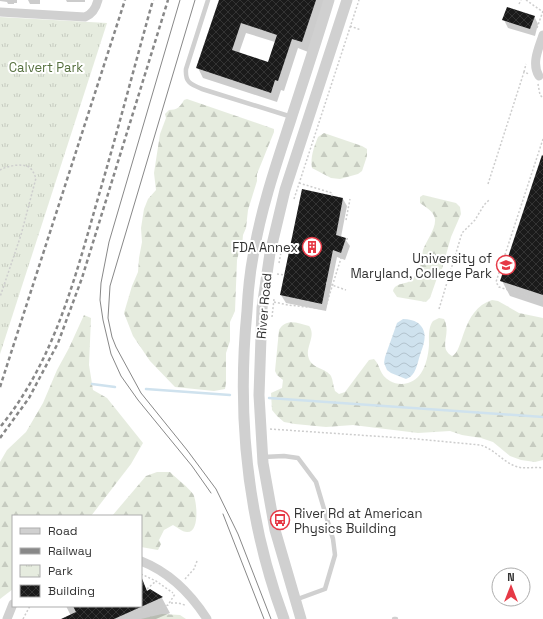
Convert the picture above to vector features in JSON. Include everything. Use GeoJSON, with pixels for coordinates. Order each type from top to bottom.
{"type":"FeatureCollection","features":[{"type":"Feature","properties":{"kind":"street"},"geometry":{"type":"LineString","coordinates":[[0,12],[78,17],[90,15],[94,11],[98,0]]}},
{"type":"Feature","properties":{"kind":"street","name":"River Road"},"geometry":{"type":"LineString","coordinates":[[284,619],[264,558],[254,512],[244,438],[243,371],[248,294],[254,250],[268,192],[329,0]]}},
{"type":"Feature","properties":{"kind":"street","name":"River Road"},"geometry":{"type":"LineString","coordinates":[[301,619],[275,530],[263,457],[259,394],[262,308],[270,253],[285,190],[347,0]]}},
{"type":"Feature","properties":{"kind":"street"},"geometry":{"type":"LineString","coordinates":[[539,76],[536,72],[535,61],[543,35]]}},
{"type":"Feature","properties":{"kind":"street"},"geometry":{"type":"LineString","coordinates":[[142,562],[161,571],[177,590],[194,600],[207,619]]}},
{"type":"Feature","properties":{"kind":"street"},"geometry":{"type":"LineString","coordinates":[[7,619],[12,606]]}},
{"type":"Feature","properties":{"kind":"lane"},"geometry":{"type":"LineString","coordinates":[[208,0],[186,68],[185,76],[188,82],[202,89],[292,118]]}},
{"type":"Feature","properties":{"kind":"lane"},"geometry":{"type":"LineString","coordinates":[[263,457],[284,456],[298,458],[316,482],[333,538],[335,554],[325,589],[295,600]]}},
{"type":"Feature","properties":{"kind":"path"},"geometry":{"type":"LineString","coordinates":[[293,203],[359,0]]}},
{"type":"Feature","properties":{"kind":"path"},"geometry":{"type":"LineString","coordinates":[[519,4],[521,0]]}},
{"type":"Feature","properties":{"kind":"path"},"geometry":{"type":"LineString","coordinates":[[526,0],[543,12]]}},
{"type":"Feature","properties":{"kind":"path"},"geometry":{"type":"LineString","coordinates":[[350,26],[361,30]]}},
{"type":"Feature","properties":{"kind":"path"},"geometry":{"type":"LineString","coordinates":[[488,184],[524,72],[539,76],[537,87],[543,98]]}},
{"type":"Feature","properties":{"kind":"path"},"geometry":{"type":"LineString","coordinates":[[543,139],[496,281],[496,284],[499,287],[543,301]]}},
{"type":"Feature","properties":{"kind":"path"},"geometry":{"type":"LineString","coordinates":[[0,170],[5,167],[29,167],[33,171],[36,178],[21,235],[0,297]]}},
{"type":"Feature","properties":{"kind":"path"},"geometry":{"type":"LineString","coordinates":[[299,183],[332,193],[332,196]]}},
{"type":"Feature","properties":{"kind":"path"},"geometry":{"type":"LineString","coordinates":[[346,220],[350,199]]}},
{"type":"Feature","properties":{"kind":"path"},"geometry":{"type":"LineString","coordinates":[[439,309],[462,233],[475,220],[484,205],[489,200]]}},
{"type":"Feature","properties":{"kind":"path"},"geometry":{"type":"LineString","coordinates":[[274,302],[325,309],[348,236]]}},
{"type":"Feature","properties":{"kind":"path"},"geometry":{"type":"LineString","coordinates":[[279,266],[283,243]]}},
{"type":"Feature","properties":{"kind":"path"},"geometry":{"type":"LineString","coordinates":[[277,280],[277,274],[285,275]]}},
{"type":"Feature","properties":{"kind":"path"},"geometry":{"type":"LineString","coordinates":[[326,283],[346,290]]}},
{"type":"Feature","properties":{"kind":"path"},"geometry":{"type":"LineString","coordinates":[[524,295],[526,290]]}},
{"type":"Feature","properties":{"kind":"path"},"geometry":{"type":"LineString","coordinates":[[272,319],[275,294]]}},
{"type":"Feature","properties":{"kind":"path"},"geometry":{"type":"LineString","coordinates":[[268,429],[417,439],[480,445],[488,448],[516,467],[543,468]]}},
{"type":"Feature","properties":{"kind":"path"},"geometry":{"type":"LineString","coordinates":[[171,603],[177,590],[194,569],[197,561]]}},
{"type":"Feature","properties":{"kind":"path"},"geometry":{"type":"LineString","coordinates":[[142,574],[177,590]]}},
{"type":"Feature","properties":{"kind":"path"},"geometry":{"type":"LineString","coordinates":[[147,589],[156,581]]}},
{"type":"Feature","properties":{"kind":"path"},"geometry":{"type":"LineString","coordinates":[[125,619],[143,611],[163,608],[171,603],[178,603],[187,606]]}},
{"type":"Feature","properties":{"kind":"path"},"geometry":{"type":"LineString","coordinates":[[22,619],[29,607]]}},
{"type":"Feature","properties":{"kind":"green space","name":"Calvert Park"},"geometry":{"type":"Polygon","coordinates":[[[0,17],[107,23],[0,354],[0,17]]]}},
{"type":"Feature","properties":{"kind":"green space"},"geometry":{"type":"Polygon","coordinates":[[[187,99],[274,129],[257,174],[257,181],[248,210],[242,246],[237,260],[235,311],[230,322],[230,341],[226,353],[225,389],[214,391],[175,387],[150,361],[133,336],[124,313],[138,272],[144,209],[148,199],[156,190],[154,173],[160,134],[166,118],[165,114],[169,110],[178,108],[184,100],[187,99]]]}},
{"type":"Feature","properties":{"kind":"green space"},"geometry":{"type":"Polygon","coordinates":[[[324,133],[367,149],[367,156],[362,171],[358,174],[340,179],[331,178],[312,168],[312,156],[315,145],[318,137],[324,133]]]}},
{"type":"Feature","properties":{"kind":"green space"},"geometry":{"type":"Polygon","coordinates":[[[423,195],[456,203],[460,207],[461,214],[451,237],[442,269],[430,298],[426,302],[397,297],[393,291],[396,286],[414,278],[422,262],[423,250],[434,227],[435,219],[433,214],[420,203],[420,197],[423,195]]]}},
{"type":"Feature","properties":{"kind":"green space"},"geometry":{"type":"Polygon","coordinates":[[[492,300],[498,301],[519,313],[543,318],[543,460],[535,462],[521,460],[510,456],[493,442],[450,431],[418,433],[353,425],[326,427],[295,424],[284,422],[272,410],[271,393],[282,388],[283,380],[275,371],[279,330],[285,324],[292,322],[309,326],[312,334],[308,351],[309,359],[313,365],[329,373],[332,378],[335,391],[339,394],[345,392],[369,360],[374,359],[386,379],[401,384],[406,384],[413,381],[421,373],[426,363],[431,323],[439,318],[444,319],[447,329],[445,346],[448,353],[452,356],[456,353],[459,347],[474,312],[482,305],[492,300]]]}},
{"type":"Feature","properties":{"kind":"green space"},"geometry":{"type":"Polygon","coordinates":[[[84,315],[91,318],[89,365],[93,390],[107,398],[143,443],[131,464],[92,515],[12,515],[12,590],[0,599],[0,462],[7,450],[26,432],[43,403],[57,370],[84,315]]]}},
{"type":"Feature","properties":{"kind":"green space"},"geometry":{"type":"Polygon","coordinates":[[[157,472],[170,472],[191,491],[196,503],[196,522],[191,531],[183,531],[173,525],[164,530],[159,540],[161,544],[158,550],[142,547],[142,515],[113,515],[146,476],[157,472]]]}},
{"type":"Feature","properties":{"kind":"green space"},"geometry":{"type":"Polygon","coordinates":[[[162,614],[180,615],[186,619],[141,619],[162,614]]]}},
{"type":"Feature","properties":{"kind":"water"},"geometry":{"type":"Polygon","coordinates":[[[403,319],[418,323],[424,330],[425,334],[416,369],[412,375],[406,379],[391,373],[387,370],[384,363],[397,323],[403,319]]]}},
{"type":"Feature","properties":{"kind":"building"},"geometry":{"type":"Polygon","coordinates":[[[219,0],[316,0],[302,42],[292,39],[278,81],[275,80],[271,93],[196,68],[219,0]],[[241,23],[232,50],[268,62],[277,35],[241,23]]]}},
{"type":"Feature","properties":{"kind":"building"},"geometry":{"type":"Polygon","coordinates":[[[507,7],[535,16],[530,29],[502,20],[507,7]]]}},
{"type":"Feature","properties":{"kind":"building"},"geometry":{"type":"Polygon","coordinates":[[[542,155],[543,156],[543,295],[500,281],[542,155]]]}},
{"type":"Feature","properties":{"kind":"building","name":"FDA Annex"},"geometry":{"type":"Polygon","coordinates":[[[302,189],[343,198],[336,235],[346,238],[341,253],[333,250],[322,304],[280,295],[302,189]]]}},
{"type":"Feature","properties":{"kind":"building"},"geometry":{"type":"Polygon","coordinates":[[[142,578],[147,591],[150,589],[163,597],[142,606],[142,578]]]}},
{"type":"Feature","properties":{"kind":"building"},"geometry":{"type":"Polygon","coordinates":[[[74,607],[141,607],[114,619],[61,619],[76,612],[74,607]]]}},
{"type":"Feature","properties":{"kind":"waterway"},"geometry":{"type":"LineString","coordinates":[[92,384],[115,387]]}},
{"type":"Feature","properties":{"kind":"waterway"},"geometry":{"type":"LineString","coordinates":[[146,389],[230,395]]}},
{"type":"Feature","properties":{"kind":"waterway"},"geometry":{"type":"LineString","coordinates":[[269,398],[543,417]]}},
{"type":"Feature","properties":{"kind":"tram line"},"geometry":{"type":"LineString","coordinates":[[180,0],[109,242],[101,283],[100,300],[111,354],[121,376],[138,400],[192,466],[211,493]]}},
{"type":"Feature","properties":{"kind":"tram line"},"geometry":{"type":"LineString","coordinates":[[195,0],[110,286],[108,318],[116,347],[141,393],[216,489],[238,534],[271,619]]}},
{"type":"Feature","properties":{"kind":"tram line"},"geometry":{"type":"LineString","coordinates":[[223,514],[264,619]]}},
{"type":"Feature","properties":{"kind":"railway"},"geometry":{"type":"LineString","coordinates":[[0,387],[125,0]]}},
{"type":"Feature","properties":{"kind":"railway"},"geometry":{"type":"LineString","coordinates":[[1,426],[35,375],[60,320],[70,292],[153,0]]}},
{"type":"Feature","properties":{"kind":"railway"},"geometry":{"type":"LineString","coordinates":[[0,438],[29,398],[58,343],[82,278],[168,0]]}},
{"type":"Feature","properties":{"kind":"place","name":"FDA Annex"},"geometry":{"type":"Point","coordinates":[312,247]}},
{"type":"Feature","properties":{"kind":"place","name":"University of Maryland, College Park"},"geometry":{"type":"Point","coordinates":[506,265]}},
{"type":"Feature","properties":{"kind":"place","name":"River Rd at American Physics Building"},"geometry":{"type":"Point","coordinates":[280,520]}}]}
